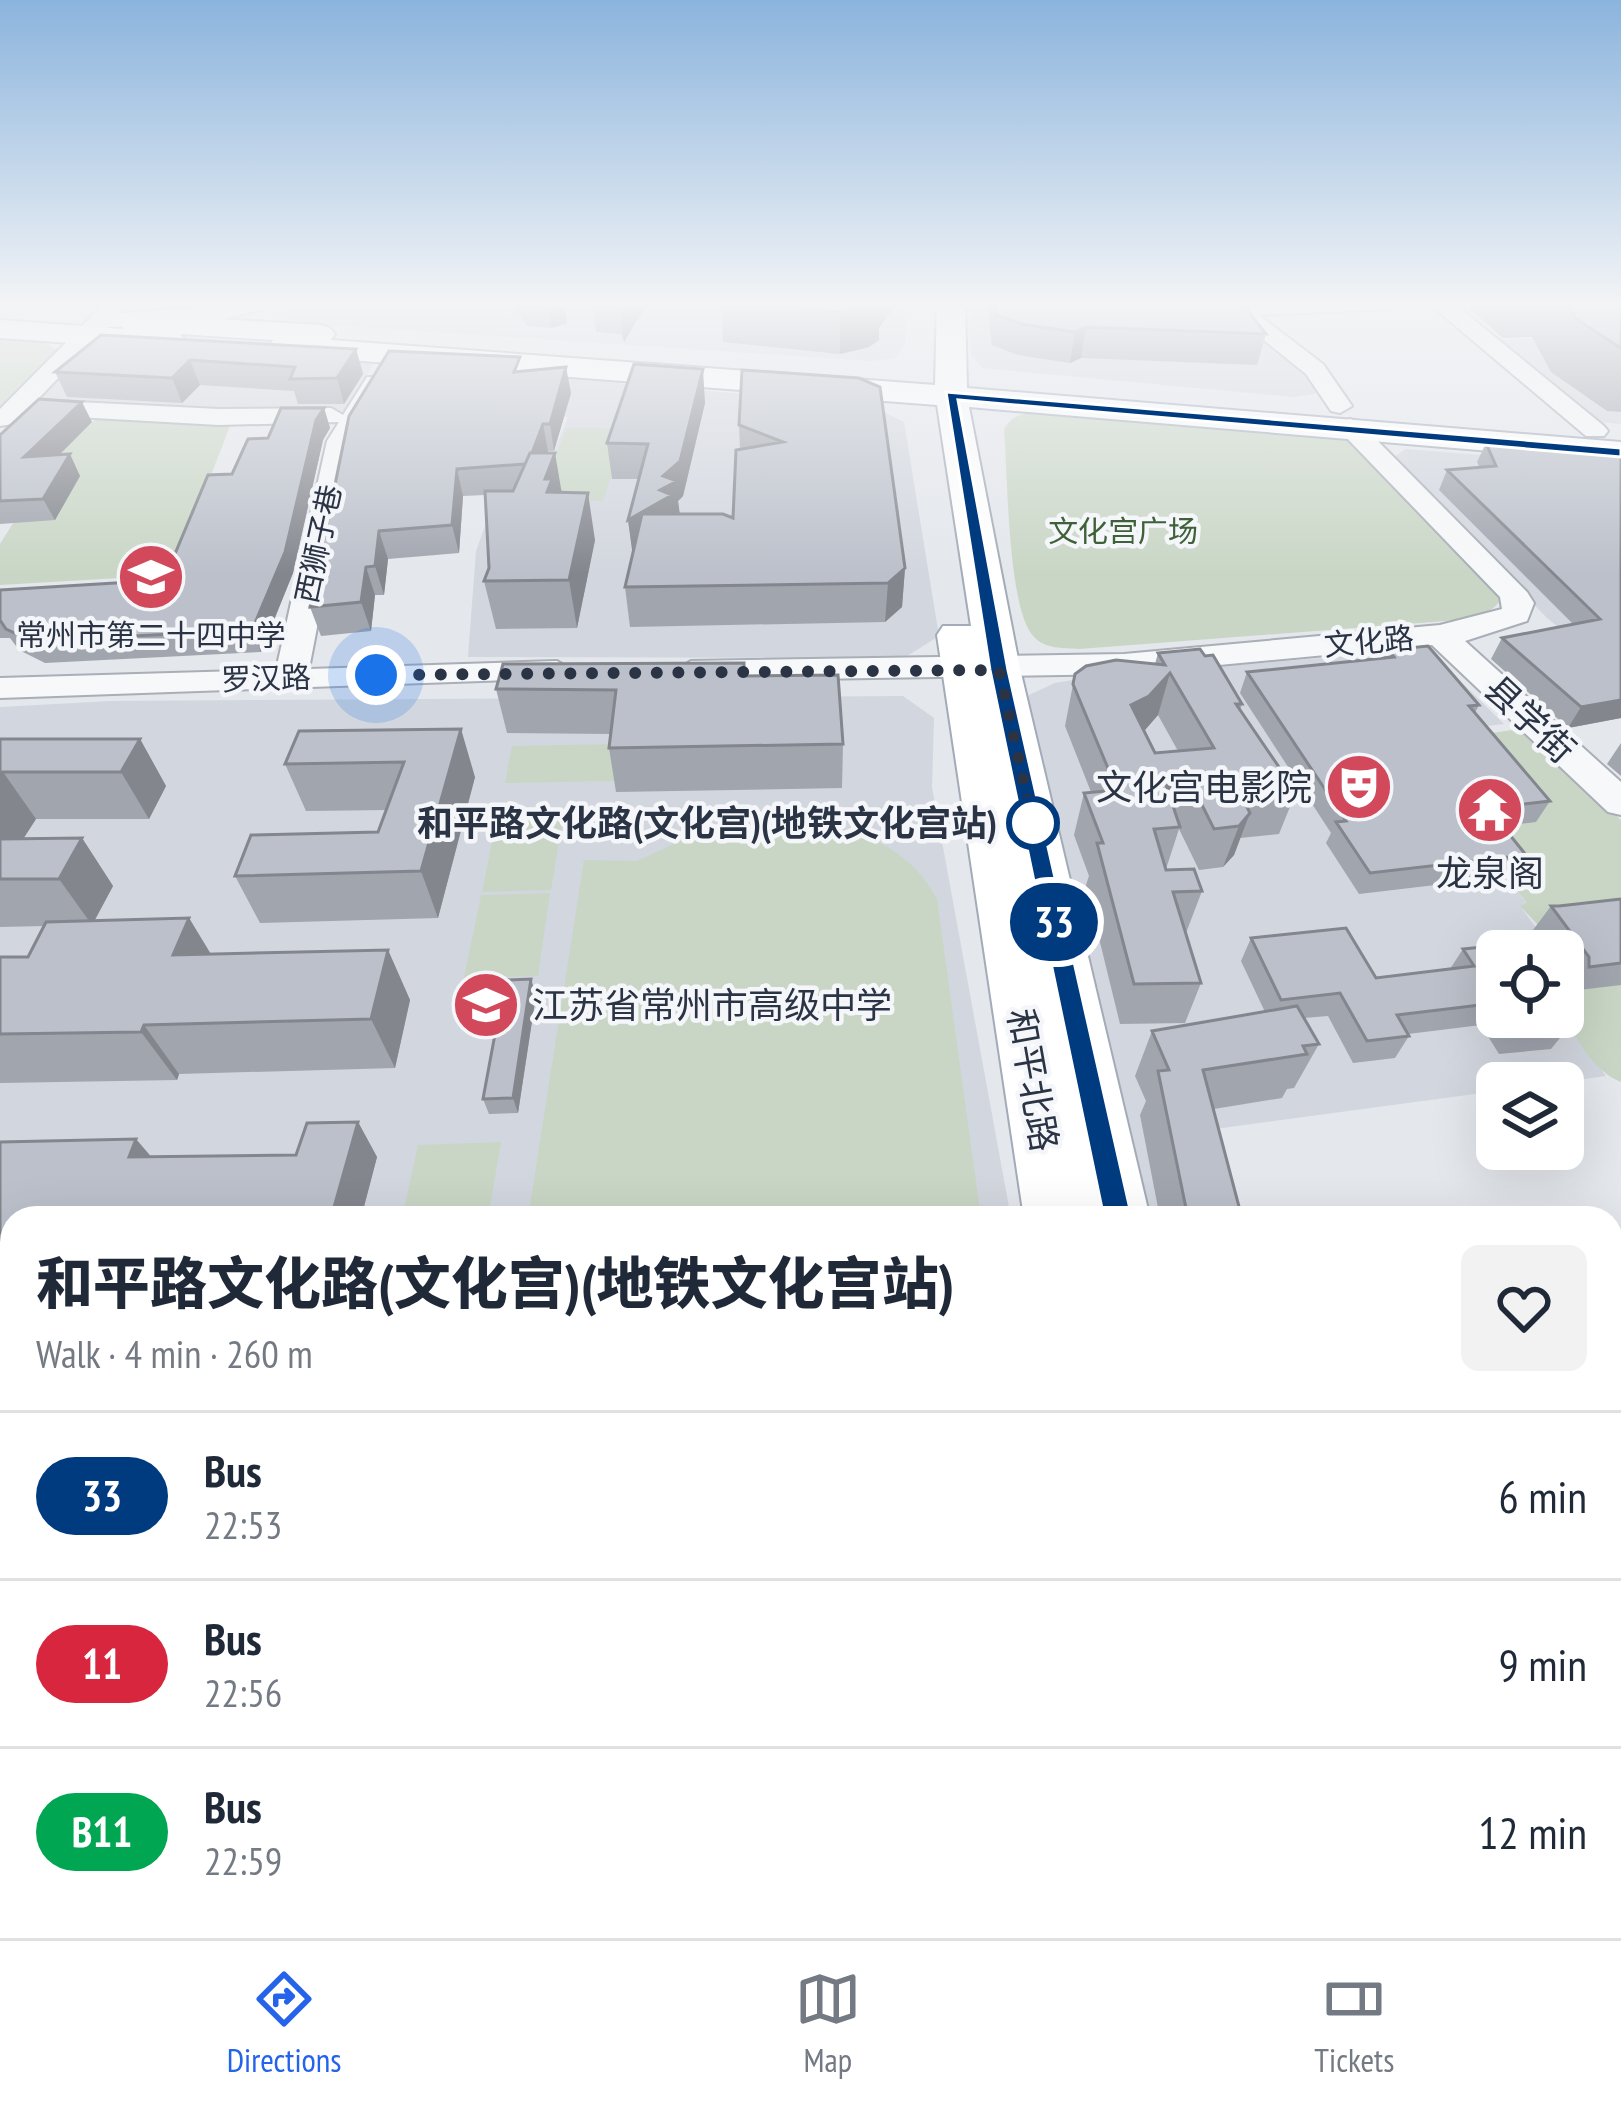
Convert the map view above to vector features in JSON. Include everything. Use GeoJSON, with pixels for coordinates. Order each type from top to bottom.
{"type":"FeatureCollection","features":[{"type":"Feature","properties":{"kind":"main road","name":"和平北路"},"geometry":{"type":"LineString","coordinates":[[933,392],[981,669],[1054,1206]]}},
{"type":"Feature","properties":{"kind":"main road"},"geometry":{"type":"LineString","coordinates":[[1070,392],[1612,439]]}},
{"type":"Feature","properties":{"kind":"main road","name":"和平北路"},"geometry":{"type":"LineString","coordinates":[[981,669],[1115,1206]]}},
{"type":"Feature","properties":{"kind":"street"},"geometry":{"type":"LineString","coordinates":[[8,415],[31,392]]}},
{"type":"Feature","properties":{"kind":"street","name":"西狮子巷"},"geometry":{"type":"LineString","coordinates":[[291,678],[340,441],[369,392]]}},
{"type":"Feature","properties":{"kind":"street"},"geometry":{"type":"LineString","coordinates":[[1332,392],[1345,417]]}},
{"type":"Feature","properties":{"kind":"street"},"geometry":{"type":"LineString","coordinates":[[1553,392],[1612,439]]}},
{"type":"Feature","properties":{"kind":"street"},"geometry":{"type":"LineString","coordinates":[[8,415],[356,415]]}},
{"type":"Feature","properties":{"kind":"street","name":"文化路"},"geometry":{"type":"LineString","coordinates":[[981,669],[1129,663],[1440,635],[1478,629],[1516,614],[1519,603],[1345,417]]}},
{"type":"Feature","properties":{"kind":"street","name":"县学街"},"geometry":{"type":"LineString","coordinates":[[1440,635],[1621,803]]}},
{"type":"Feature","properties":{"kind":"street"},"geometry":{"type":"LineString","coordinates":[[665,671],[981,669]]}},
{"type":"Feature","properties":{"kind":"street","name":"罗汉路"},"geometry":{"type":"LineString","coordinates":[[0,688],[597,671]]}},
{"type":"Feature","properties":{"kind":"shaded area"},"geometry":{"type":"Polygon","coordinates":[[[41,392],[356,392],[345,411],[224,413],[34,399],[41,392]]]}},
{"type":"Feature","properties":{"kind":"shaded area"},"geometry":{"type":"Polygon","coordinates":[[[546,392],[725,392],[869,405],[904,422],[939,636],[904,658],[468,657],[476,551],[496,496],[536,497],[568,417],[541,415],[546,392]]]}},
{"type":"Feature","properties":{"kind":"shaded area"},"geometry":{"type":"Polygon","coordinates":[[[1245,392],[1316,392],[1294,397],[1245,392]]]}},
{"type":"Feature","properties":{"kind":"shaded area"},"geometry":{"type":"Polygon","coordinates":[[[1561,392],[1621,392],[1621,424],[1598,422],[1561,392]]]}},
{"type":"Feature","properties":{"kind":"shaded area"},"geometry":{"type":"Polygon","coordinates":[[[1406,449],[1621,466],[1621,679],[1547,618],[1399,465],[1394,457],[1406,449]]]}},
{"type":"Feature","properties":{"kind":"shaded area"},"geometry":{"type":"Polygon","coordinates":[[[1420,650],[1439,660],[1504,724],[1400,736],[1528,905],[1521,907],[1538,930],[1476,930],[1476,1038],[1579,1038],[1606,1076],[1584,1079],[1584,1062],[1476,1062],[1476,1094],[1215,1129],[1237,1206],[1130,1206],[1022,714],[1029,695],[1055,683],[1420,650]]]}},
{"type":"Feature","properties":{"kind":"shaded area","name":"江苏省常州市高级中学"},"geometry":{"type":"Polygon","coordinates":[[[903,696],[934,718],[932,787],[1009,1206],[0,1206],[0,707],[111,701],[903,696]]]}},
{"type":"Feature","properties":{"kind":"green space"},"geometry":{"type":"Polygon","coordinates":[[[0,392],[23,392],[0,417],[0,392]]]}},
{"type":"Feature","properties":{"kind":"green space","name":"文化宫广场"},"geometry":{"type":"Polygon","coordinates":[[[1045,411],[1347,439],[1360,445],[1502,598],[1484,613],[1445,621],[1079,649],[1044,644],[1025,622],[1018,599],[1004,430],[1016,417],[1045,411]]]}},
{"type":"Feature","properties":{"kind":"green space"},"geometry":{"type":"Polygon","coordinates":[[[100,415],[232,421],[172,575],[0,585],[0,544],[61,447],[100,415]]]}},
{"type":"Feature","properties":{"kind":"green space"},"geometry":{"type":"Polygon","coordinates":[[[567,428],[627,429],[603,501],[537,499],[567,428]]]}},
{"type":"Feature","properties":{"kind":"green space"},"geometry":{"type":"Polygon","coordinates":[[[1520,729],[1621,820],[1621,1082],[1599,1067],[1577,1038],[1584,1038],[1584,930],[1543,930],[1520,906],[1527,903],[1404,745],[1520,729]]]}},
{"type":"Feature","properties":{"kind":"green space"},"geometry":{"type":"Polygon","coordinates":[[[618,744],[614,781],[505,783],[512,746],[618,744]]]}},
{"type":"Feature","properties":{"kind":"green space"},"geometry":{"type":"Polygon","coordinates":[[[563,817],[551,890],[482,892],[497,818],[563,817]]]}},
{"type":"Feature","properties":{"kind":"green space"},"geometry":{"type":"Polygon","coordinates":[[[787,820],[832,827],[892,850],[924,879],[937,899],[979,1206],[530,1206],[584,860],[637,861],[702,831],[787,820]]]}},
{"type":"Feature","properties":{"kind":"green space"},"geometry":{"type":"Polygon","coordinates":[[[550,893],[538,976],[464,978],[481,895],[550,893]]]}},
{"type":"Feature","properties":{"kind":"green space"},"geometry":{"type":"Polygon","coordinates":[[[501,1142],[490,1206],[405,1206],[418,1145],[501,1142]]]}},
{"type":"Feature","properties":{"kind":"building"},"geometry":{"type":"Polygon","coordinates":[[[363,392],[559,392],[550,424],[543,424],[525,464],[457,469],[452,525],[379,531],[375,566],[366,567],[361,602],[310,607],[349,416],[363,392]]]}},
{"type":"Feature","properties":{"kind":"building"},"geometry":{"type":"Polygon","coordinates":[[[624,392],[697,392],[680,461],[663,476],[677,481],[660,490],[672,495],[628,520],[648,444],[607,443],[624,392]]]}},
{"type":"Feature","properties":{"kind":"building"},"geometry":{"type":"Polygon","coordinates":[[[741,392],[881,392],[905,568],[888,583],[625,587],[642,514],[733,518],[736,450],[783,442],[739,425],[741,392]]]}},
{"type":"Feature","properties":{"kind":"building"},"geometry":{"type":"Polygon","coordinates":[[[39,399],[82,402],[24,457],[70,454],[43,499],[0,501],[0,435],[39,399]]]}},
{"type":"Feature","properties":{"kind":"building"},"geometry":{"type":"Polygon","coordinates":[[[281,408],[324,408],[316,420],[285,552],[252,630],[32,641],[6,629],[0,620],[0,590],[164,580],[208,475],[232,474],[248,439],[268,438],[281,408]]]}},
{"type":"Feature","properties":{"kind":"building"},"geometry":{"type":"Polygon","coordinates":[[[1486,443],[1621,453],[1621,700],[1581,707],[1502,638],[1600,619],[1447,470],[1496,466],[1486,443]]]}},
{"type":"Feature","properties":{"kind":"building"},"geometry":{"type":"Polygon","coordinates":[[[530,453],[555,453],[545,479],[552,479],[547,492],[588,493],[569,580],[484,581],[489,568],[485,491],[513,491],[530,453]]]}},
{"type":"Feature","properties":{"kind":"building"},"geometry":{"type":"Polygon","coordinates":[[[1428,646],[1479,705],[1469,706],[1550,801],[1488,808],[1526,855],[1370,873],[1336,822],[1346,821],[1247,672],[1394,657],[1388,650],[1428,646]]]}},
{"type":"Feature","properties":{"kind":"building"},"geometry":{"type":"Polygon","coordinates":[[[1200,649],[1205,656],[1213,655],[1242,704],[1236,704],[1296,792],[1242,797],[1250,813],[1239,826],[1214,829],[1185,771],[1164,779],[1180,827],[1154,829],[1166,870],[1194,869],[1202,891],[1173,892],[1201,983],[1134,984],[1097,843],[1103,843],[1084,793],[1117,790],[1073,684],[1075,674],[1086,666],[1116,660],[1165,665],[1158,653],[1200,649]],[[1170,673],[1149,696],[1131,705],[1155,753],[1214,748],[1170,673]]]}},
{"type":"Feature","properties":{"kind":"building"},"geometry":{"type":"Polygon","coordinates":[[[744,663],[744,676],[838,675],[843,744],[609,748],[616,690],[496,689],[503,664],[744,663]]]}},
{"type":"Feature","properties":{"kind":"building"},"geometry":{"type":"Polygon","coordinates":[[[461,729],[421,871],[235,876],[251,835],[378,832],[404,762],[285,764],[299,731],[461,729]]]}},
{"type":"Feature","properties":{"kind":"building"},"geometry":{"type":"Polygon","coordinates":[[[0,739],[140,739],[121,772],[3,772],[0,777],[0,739]]]}},
{"type":"Feature","properties":{"kind":"building"},"geometry":{"type":"Polygon","coordinates":[[[82,838],[59,879],[0,879],[0,839],[82,838]]]}},
{"type":"Feature","properties":{"kind":"building"},"geometry":{"type":"Polygon","coordinates":[[[1621,899],[1621,963],[1589,967],[1584,930],[1569,930],[1551,906],[1621,899]]]}},
{"type":"Feature","properties":{"kind":"building"},"geometry":{"type":"Polygon","coordinates":[[[189,918],[173,955],[388,950],[371,1019],[144,1025],[141,1032],[0,1034],[0,957],[28,957],[46,922],[189,918]]]}},
{"type":"Feature","properties":{"kind":"building"},"geometry":{"type":"Polygon","coordinates":[[[1346,928],[1376,978],[1474,966],[1463,949],[1476,948],[1476,1006],[1397,1015],[1409,1036],[1367,1041],[1340,993],[1281,1000],[1251,938],[1346,928]]]}},
{"type":"Feature","properties":{"kind":"building"},"geometry":{"type":"Polygon","coordinates":[[[531,979],[513,1098],[483,1099],[505,980],[531,979]]]}},
{"type":"Feature","properties":{"kind":"building"},"geometry":{"type":"Polygon","coordinates":[[[1297,1006],[1319,1044],[1303,1046],[1307,1054],[1203,1070],[1239,1206],[1186,1206],[1158,1071],[1169,1070],[1152,1031],[1297,1006]]]}},
{"type":"Feature","properties":{"kind":"building"},"geometry":{"type":"Polygon","coordinates":[[[358,1122],[334,1206],[0,1206],[0,1142],[136,1139],[129,1157],[296,1155],[307,1123],[358,1122]]]}},
{"type":"Feature","properties":{"kind":"bus line","name":"33"},"geometry":{"type":"LineString","coordinates":[[1115,1206],[999,670],[951,395],[1621,452]]}},
{"type":"Feature","properties":{"kind":"place","name":"常州市第二十四中学"},"geometry":{"type":"Point","coordinates":[151,577]}},
{"type":"Feature","properties":{"kind":"place","name":"文化宫电影院"},"geometry":{"type":"Point","coordinates":[1359,787]}},
{"type":"Feature","properties":{"kind":"place","name":"龙泉阁"},"geometry":{"type":"Point","coordinates":[1490,810]}},
{"type":"Feature","properties":{"kind":"place","name":"和平路文化路(文化宫)(地铁文化宫站)"},"geometry":{"type":"Point","coordinates":[1033,823]}},
{"type":"Feature","properties":{"kind":"place","name":"江苏省常州市高级中学"},"geometry":{"type":"Point","coordinates":[486,1005]}},
{"type":"Feature","properties":{"kind":"route"},"geometry":{"type":"LineString","coordinates":[[376,675],[999,670],[1033,823]]}}]}
